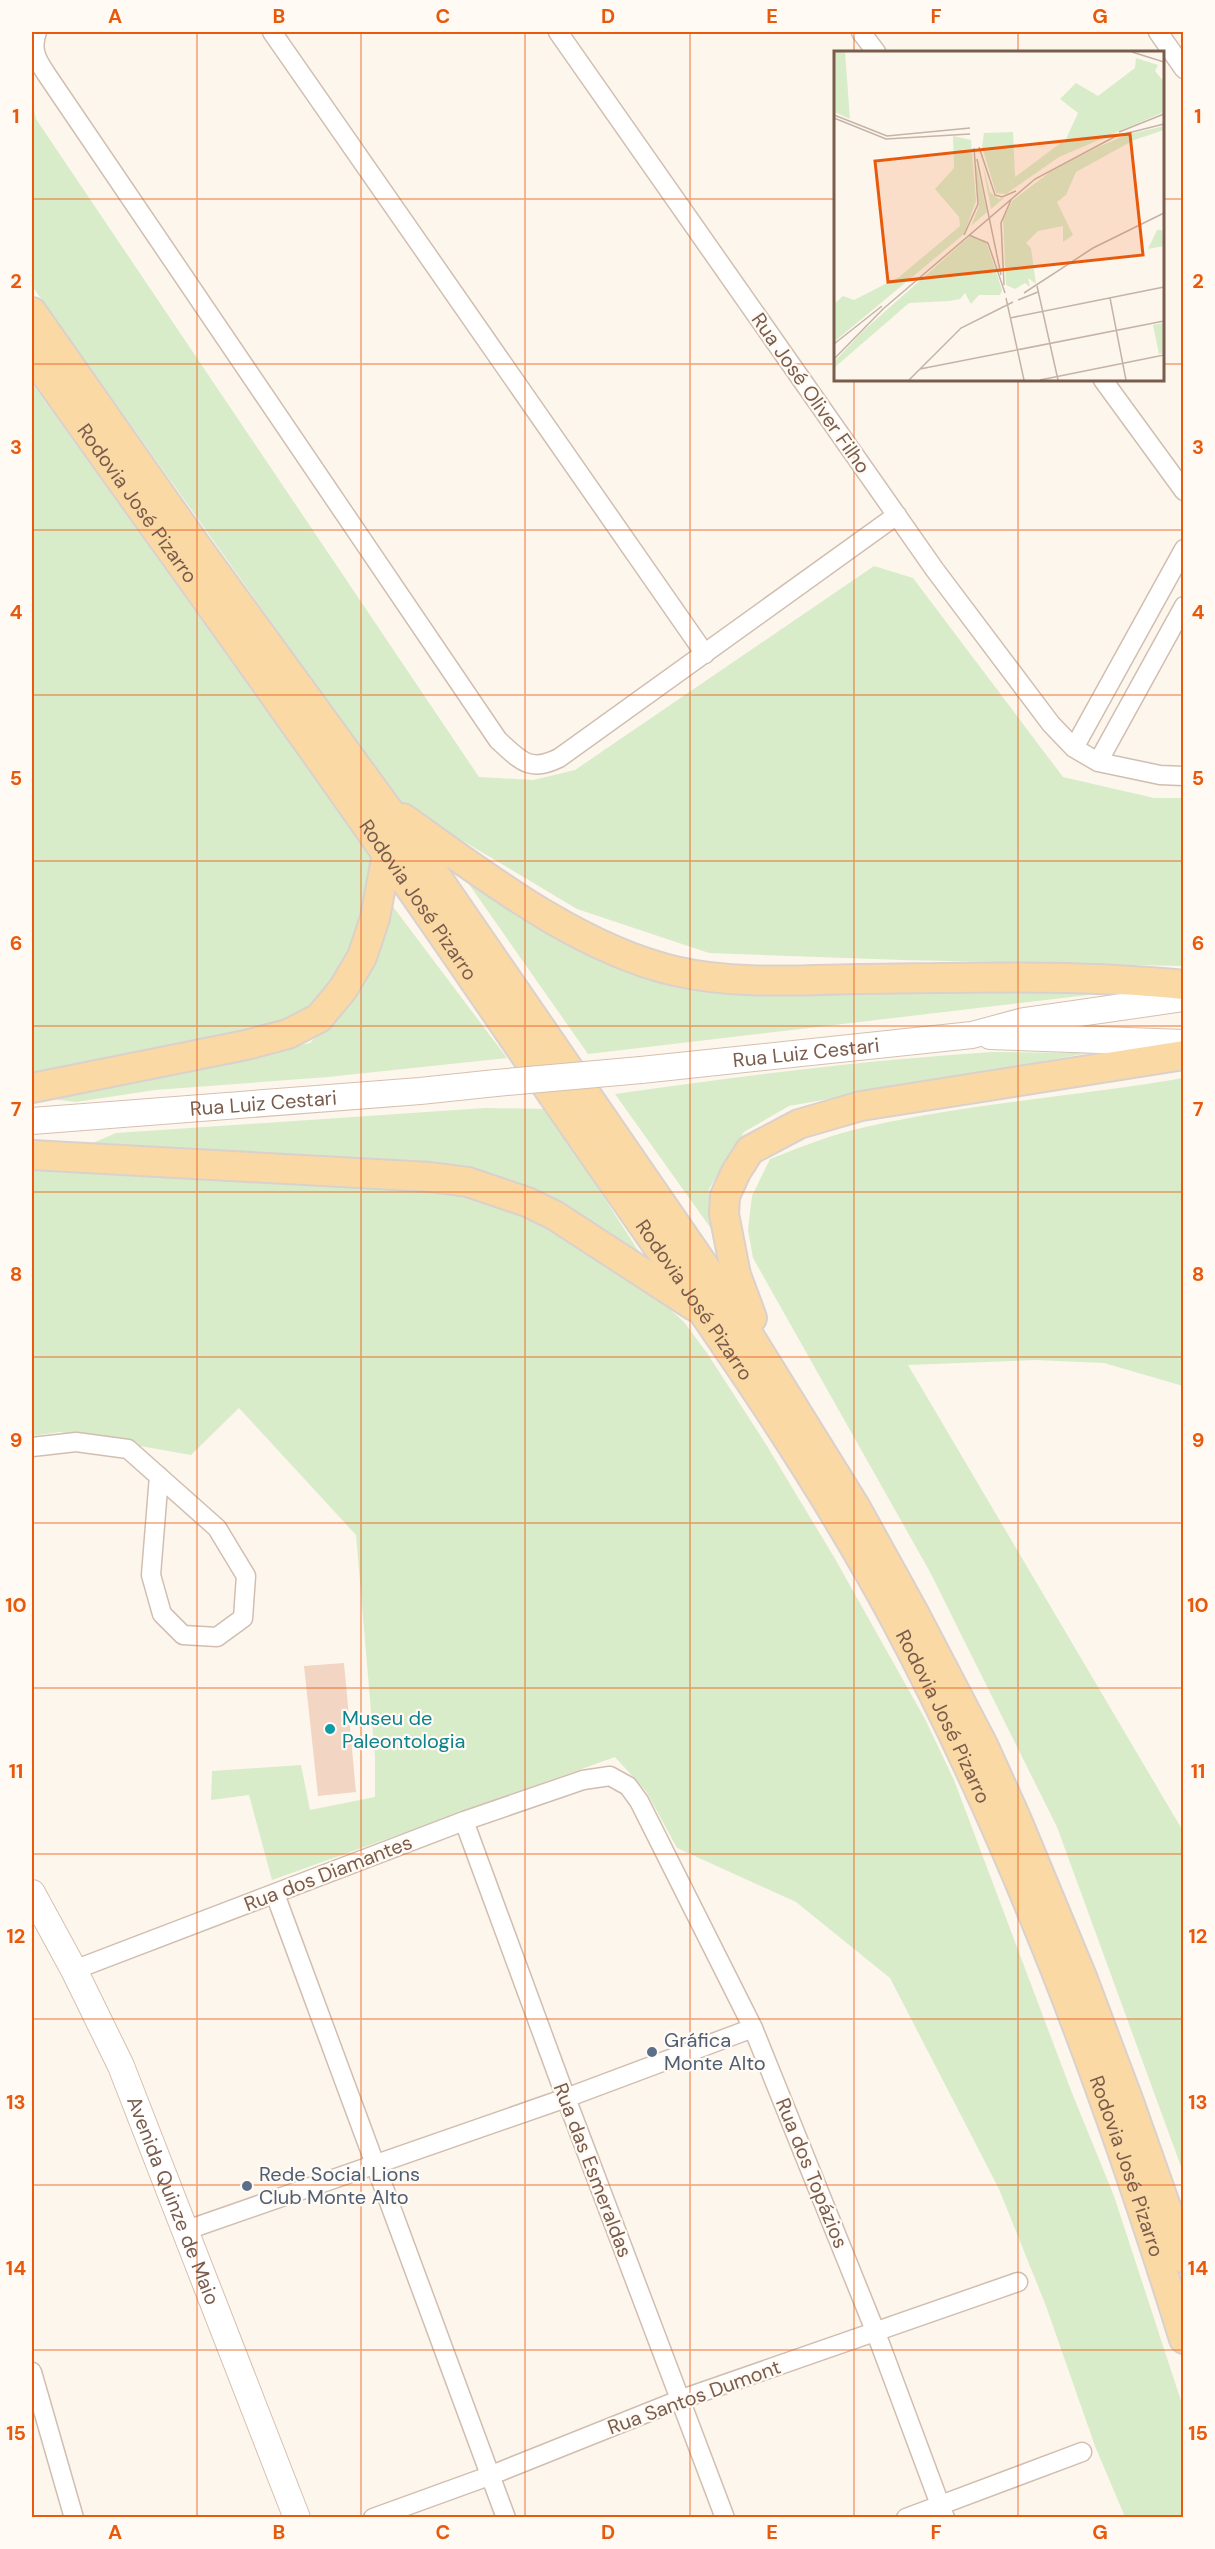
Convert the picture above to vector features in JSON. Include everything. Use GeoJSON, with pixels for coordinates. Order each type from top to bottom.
{"type":"FeatureCollection","features":[{"type":"Feature","properties":{"kind":"main road","name":"Rodovia José Pizarro"},"geometry":{"type":"LineString","coordinates":[[32,312],[197,547],[387,806],[724,1295],[856,1508],[914,1613],[1002,1787],[1086,1988],[1130,2102],[1184,2258]]}},
{"type":"Feature","properties":{"kind":"main road","name":"Rodovia José Pizarro"},"geometry":{"type":"LineString","coordinates":[[32,355],[387,854],[706,1313],[772,1413],[842,1527],[894,1618],[948,1723],[1043,1936],[1128,2166],[1184,2339]]}},
{"type":"Feature","properties":{"kind":"main road"},"geometry":{"type":"LineString","coordinates":[[387,806],[456,856],[549,917],[592,940],[636,959],[675,971],[727,979],[1024,977],[1184,985]]}},
{"type":"Feature","properties":{"kind":"main road"},"geometry":{"type":"LineString","coordinates":[[32,1088],[256,1042],[288,1034],[319,1018],[343,989],[362,957],[375,918],[387,854]]}},
{"type":"Feature","properties":{"kind":"main road"},"geometry":{"type":"LineString","coordinates":[[767,1362],[736,1275],[724,1214],[725,1196],[750,1150],[799,1124],[861,1106],[1184,1055]]}},
{"type":"Feature","properties":{"kind":"main road"},"geometry":{"type":"LineString","coordinates":[[32,1155],[430,1177],[468,1182],[526,1202],[554,1215],[706,1313]]}},
{"type":"Feature","properties":{"kind":"street"},"geometry":{"type":"LineString","coordinates":[[37,32],[33,46],[35,57],[498,740],[519,760],[539,765],[559,758],[897,515]]}},
{"type":"Feature","properties":{"kind":"street"},"geometry":{"type":"LineString","coordinates":[[272,32],[705,654]]}},
{"type":"Feature","properties":{"kind":"street","name":"Rua José Oliver Filho"},"geometry":{"type":"LineString","coordinates":[[558,32],[897,515],[1029,697],[1074,748],[1098,762],[1160,775],[1184,776]]}},
{"type":"Feature","properties":{"kind":"street"},"geometry":{"type":"LineString","coordinates":[[861,32],[875,51]]}},
{"type":"Feature","properties":{"kind":"street"},"geometry":{"type":"LineString","coordinates":[[1158,32],[1184,69]]}},
{"type":"Feature","properties":{"kind":"street"},"geometry":{"type":"LineString","coordinates":[[1104,381],[1184,491]]}},
{"type":"Feature","properties":{"kind":"street"},"geometry":{"type":"LineString","coordinates":[[1074,748],[1184,549]]}},
{"type":"Feature","properties":{"kind":"street"},"geometry":{"type":"LineString","coordinates":[[1098,762],[1184,606]]}},
{"type":"Feature","properties":{"kind":"street","name":"Rua Luiz Cestari"},"geometry":{"type":"LineString","coordinates":[[32,1120],[420,1091],[972,1035],[1024,1021],[1184,998]]}},
{"type":"Feature","properties":{"kind":"street","name":"Rua Luiz Cestari"},"geometry":{"type":"LineString","coordinates":[[972,1035],[1027,1039],[1184,1043]]}},
{"type":"Feature","properties":{"kind":"street"},"geometry":{"type":"LineString","coordinates":[[32,1447],[76,1442],[128,1449],[159,1476],[217,1528],[246,1576],[243,1618],[217,1637],[183,1635],[162,1614],[152,1575],[159,1476]]}},
{"type":"Feature","properties":{"kind":"street","name":"Rua dos Topázios"},"geometry":{"type":"LineString","coordinates":[[583,1780],[610,1776],[628,1786],[639,1801],[753,2028],[876,2333],[943,2511]]}},
{"type":"Feature","properties":{"kind":"street","name":"Rua dos Diamantes"},"geometry":{"type":"LineString","coordinates":[[74,1970],[464,1821],[583,1780]]}},
{"type":"Feature","properties":{"kind":"street","name":"Rua das Esmeraldas"},"geometry":{"type":"LineString","coordinates":[[464,1821],[679,2400],[725,2517]]}},
{"type":"Feature","properties":{"kind":"street","name":"Avenida Quinze de Maio"},"geometry":{"type":"LineString","coordinates":[[32,1893],[74,1970],[121,2066],[297,2517]]}},
{"type":"Feature","properties":{"kind":"street"},"geometry":{"type":"LineString","coordinates":[[275,1894],[506,2517]]}},
{"type":"Feature","properties":{"kind":"street"},"geometry":{"type":"LineString","coordinates":[[184,2231],[566,2098],[753,2028]]}},
{"type":"Feature","properties":{"kind":"street","name":"Rua Santos Dumont"},"geometry":{"type":"LineString","coordinates":[[373,2517],[489,2476],[679,2400],[1018,2282]]}},
{"type":"Feature","properties":{"kind":"street"},"geometry":{"type":"LineString","coordinates":[[32,2372],[74,2517]]}},
{"type":"Feature","properties":{"kind":"street"},"geometry":{"type":"LineString","coordinates":[[906,2517],[943,2511],[1082,2452]]}},
{"type":"Feature","properties":{"kind":"green space"},"geometry":{"type":"Polygon","coordinates":[[[32,101],[36,119],[479,777],[533,780],[575,770],[874,566],[913,578],[1063,777],[1154,798],[1183,798],[1183,966],[709,953],[577,909],[401,804],[32,286],[32,101]]]}},
{"type":"Feature","properties":{"kind":"green space"},"geometry":{"type":"Polygon","coordinates":[[[32,383],[373,860],[367,906],[346,964],[310,1010],[281,1026],[32,1076],[32,383]]]}},
{"type":"Feature","properties":{"kind":"green space"},"geometry":{"type":"Polygon","coordinates":[[[466,880],[664,981],[1131,990],[588,1054],[466,880]]]}},
{"type":"Feature","properties":{"kind":"green space"},"geometry":{"type":"Polygon","coordinates":[[[391,904],[507,1058],[328,1077],[155,1090],[76,1102],[45,1098],[310,1043],[358,993],[385,938],[391,904]]]}},
{"type":"Feature","properties":{"kind":"green space"},"geometry":{"type":"Polygon","coordinates":[[[993,1052],[1089,1053],[789,1106],[744,1132],[709,1189],[717,1237],[615,1094],[803,1069],[993,1052]]]}},
{"type":"Feature","properties":{"kind":"green space"},"geometry":{"type":"Polygon","coordinates":[[[1183,1078],[1183,1386],[1104,1363],[1035,1360],[908,1365],[1183,1831],[1183,2172],[1057,1827],[930,1572],[753,1258],[748,1230],[752,1196],[770,1159],[820,1140],[870,1126],[948,1111],[1183,1078]]]}},
{"type":"Feature","properties":{"kind":"green space"},"geometry":{"type":"Polygon","coordinates":[[[485,1108],[547,1109],[643,1258],[540,1196],[86,1146],[116,1133],[485,1108]]]}},
{"type":"Feature","properties":{"kind":"green space"},"geometry":{"type":"Polygon","coordinates":[[[32,1170],[107,1170],[434,1189],[502,1203],[567,1234],[641,1283],[684,1322],[707,1353],[767,1446],[834,1557],[925,1719],[954,1780],[1072,2093],[1114,2196],[1183,2407],[1183,2517],[1125,2517],[1095,2446],[1046,2306],[999,2189],[890,1978],[796,1902],[677,1848],[646,1791],[615,1757],[272,1880],[249,1795],[211,1800],[212,1771],[301,1765],[310,1810],[375,1797],[375,1758],[356,1535],[239,1408],[191,1455],[60,1432],[32,1436],[32,1170]]]}},
{"type":"Feature","properties":{"kind":"building","name":"Museu de Paleontologia"},"geometry":{"type":"Polygon","coordinates":[[[344,1663],[356,1792],[318,1796],[304,1666],[344,1663]]]}},
{"type":"Feature","properties":{"kind":"place","name":"Museu de Paleontologia"},"geometry":{"type":"Point","coordinates":[330,1729]}},
{"type":"Feature","properties":{"kind":"place","name":"Gráfica Monte Alto"},"geometry":{"type":"Point","coordinates":[652,2052]}},
{"type":"Feature","properties":{"kind":"place","name":"Rede Social Lions Club Monte Alto"},"geometry":{"type":"Point","coordinates":[247,2186]}}]}
